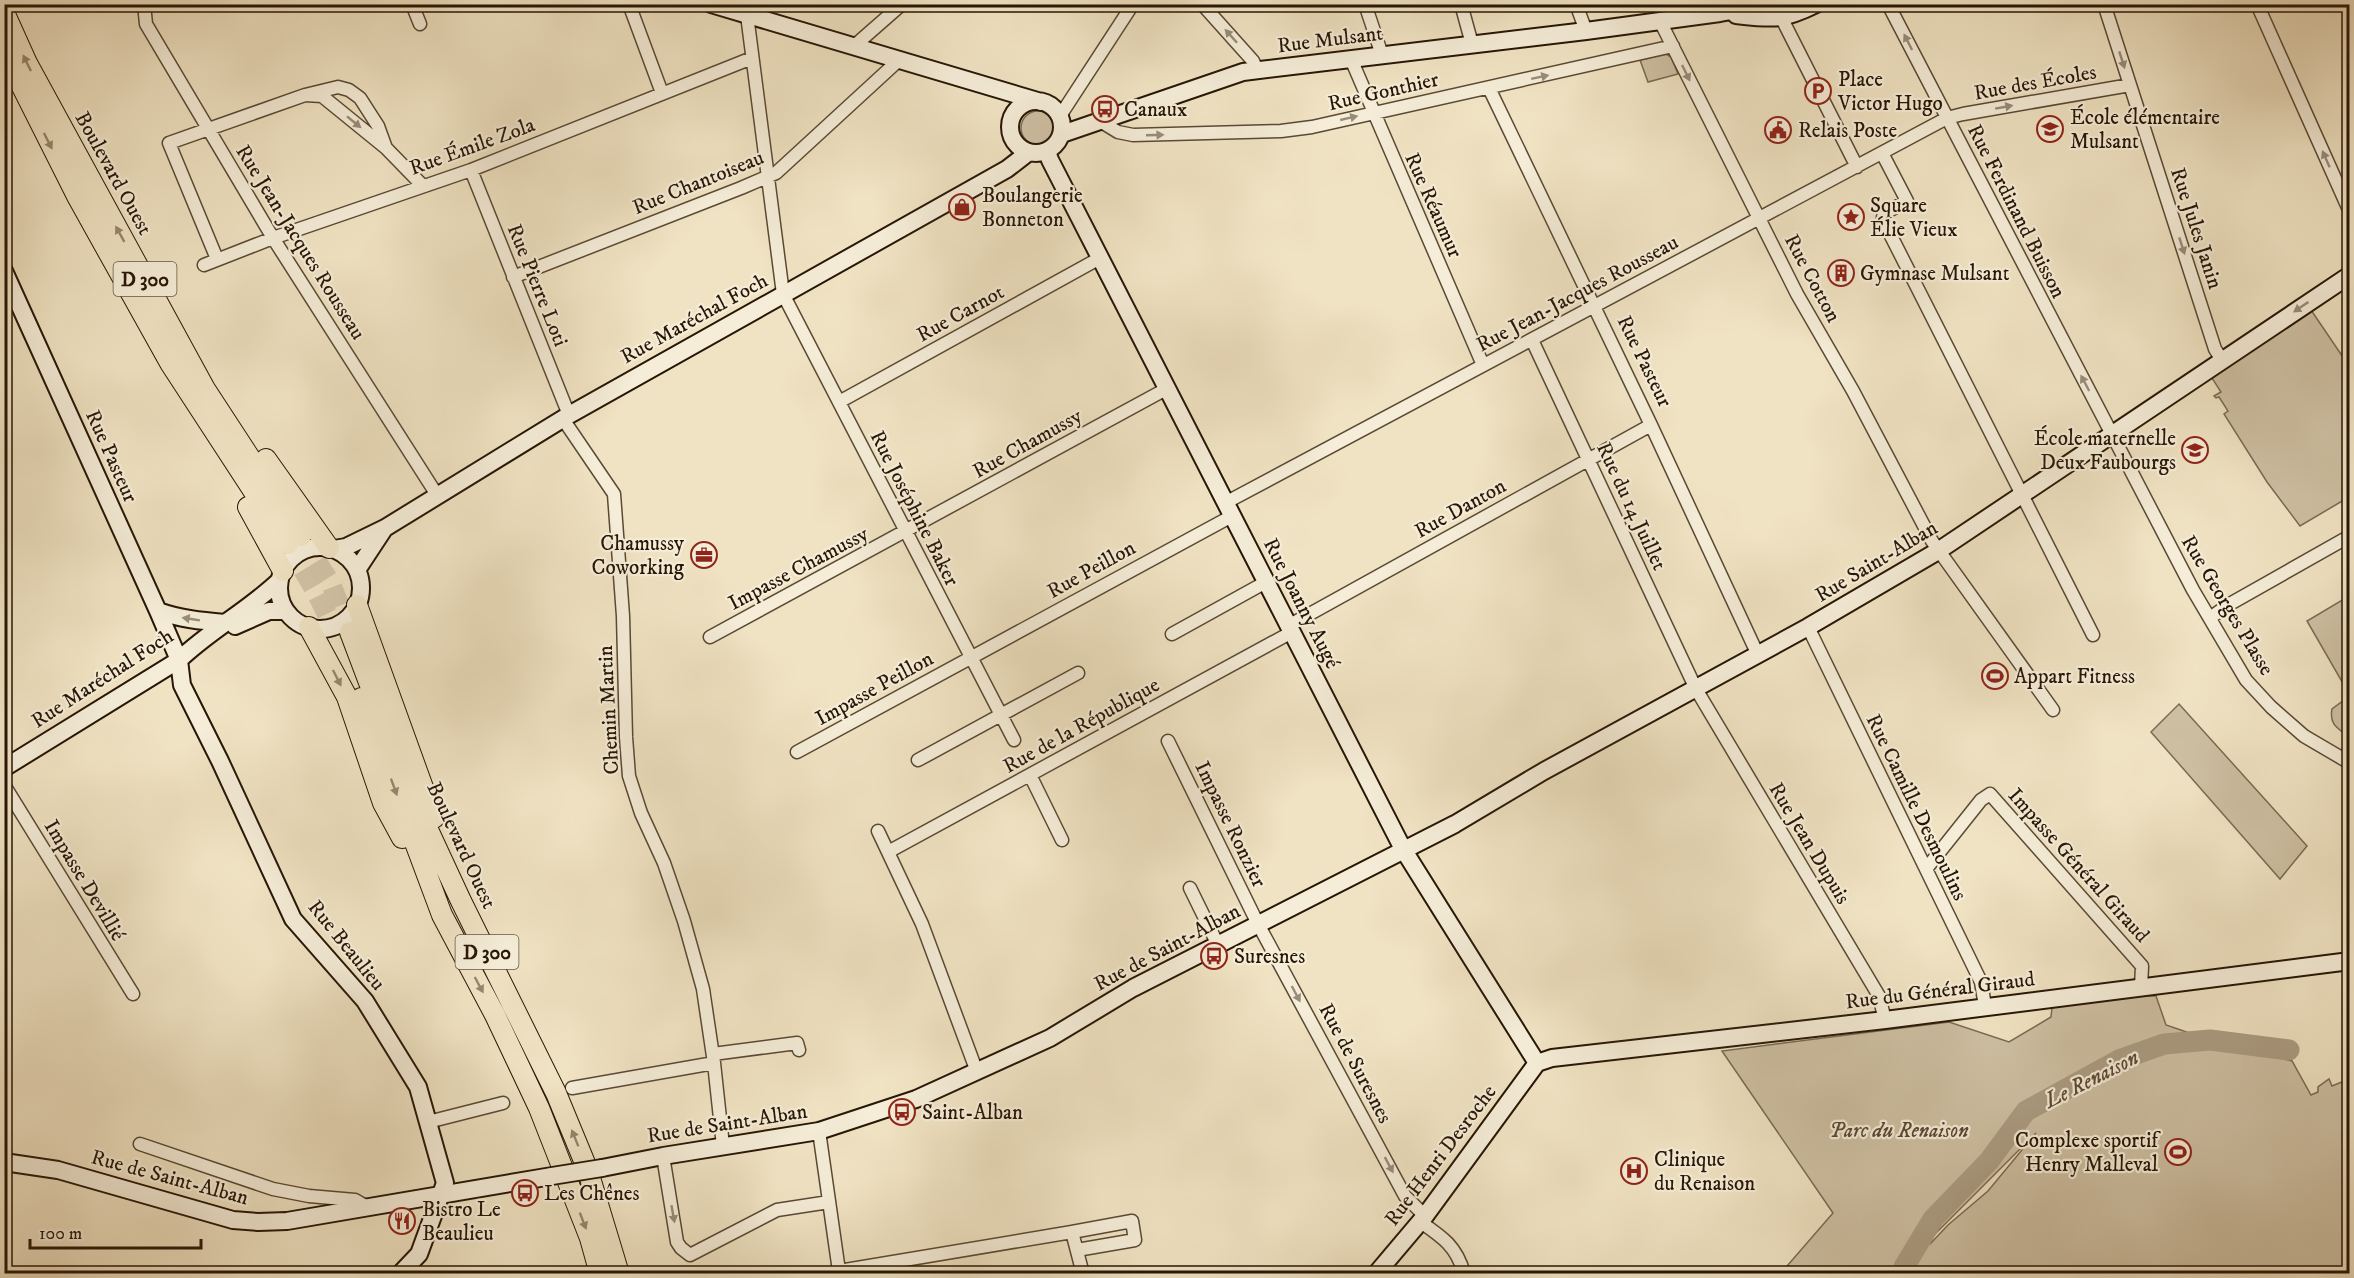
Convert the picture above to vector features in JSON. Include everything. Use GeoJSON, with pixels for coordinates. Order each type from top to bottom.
{"type":"FeatureCollection","features":[{"type":"Feature","properties":{"kind":"main road","name":"Boulevard Ouest"},"geometry":{"type":"LineString","coordinates":[[4,12],[27,63],[205,389],[295,540],[170,363],[78,198],[4,51]]}},
{"type":"Feature","properties":{"kind":"main road"},"geometry":{"type":"LineString","coordinates":[[78,198],[94,240],[160,368],[261,528],[281,575]]}},
{"type":"Feature","properties":{"kind":"main road"},"geometry":{"type":"LineString","coordinates":[[170,325],[331,548]]}},
{"type":"Feature","properties":{"kind":"main road"},"geometry":{"type":"LineString","coordinates":[[357,605],[422,779],[461,901]]}},
{"type":"Feature","properties":{"kind":"main road"},"geometry":{"type":"LineString","coordinates":[[309,627],[347,698],[383,803],[442,915]]}},
{"type":"Feature","properties":{"kind":"main road","name":"Boulevard Ouest"},"geometry":{"type":"LineString","coordinates":[[600,1274],[590,1238],[539,1108],[495,1016],[442,915],[343,633],[410,791],[461,901],[556,1093],[587,1168],[619,1274]]}},
{"type":"Feature","properties":{"kind":"street","name":"Rue Jean-Jacques Rousseau"},"geometry":{"type":"LineString","coordinates":[[144,4],[146,24],[273,238],[437,495]]}},
{"type":"Feature","properties":{"kind":"street"},"geometry":{"type":"LineString","coordinates":[[412,4],[420,24]]}},
{"type":"Feature","properties":{"kind":"street"},"geometry":{"type":"LineString","coordinates":[[629,4],[663,93]]}},
{"type":"Feature","properties":{"kind":"street"},"geometry":{"type":"LineString","coordinates":[[711,4],[1041,102],[1053,107],[1063,124],[1062,134],[1058,142],[1047,151],[1036,154],[1018,146],[1011,134],[1010,124],[1015,113],[1024,104],[1041,102]]}},
{"type":"Feature","properties":{"kind":"street"},"geometry":{"type":"LineString","coordinates":[[853,47],[902,4]]}},
{"type":"Feature","properties":{"kind":"street"},"geometry":{"type":"LineString","coordinates":[[1060,116],[1133,4]]}},
{"type":"Feature","properties":{"kind":"street"},"geometry":{"type":"LineString","coordinates":[[1202,4],[1253,61],[1257,70]]}},
{"type":"Feature","properties":{"kind":"street"},"geometry":{"type":"LineString","coordinates":[[1365,4],[1382,56]]}},
{"type":"Feature","properties":{"kind":"street"},"geometry":{"type":"LineString","coordinates":[[1461,4],[1472,44]]}},
{"type":"Feature","properties":{"kind":"street"},"geometry":{"type":"LineString","coordinates":[[1576,4],[1586,31]]}},
{"type":"Feature","properties":{"kind":"street","name":"Rue Mulsant"},"geometry":{"type":"LineString","coordinates":[[1062,134],[1243,72],[1586,31],[1660,21],[1708,11],[1778,11],[1816,4]]}},
{"type":"Feature","properties":{"kind":"street","name":"Rue Ferdinand Buisson"},"geometry":{"type":"LineString","coordinates":[[1888,4],[2113,434]]}},
{"type":"Feature","properties":{"kind":"street","name":"Rue Jules Janin"},"geometry":{"type":"LineString","coordinates":[[2104,4],[2215,349],[2223,360]]}},
{"type":"Feature","properties":{"kind":"street"},"geometry":{"type":"LineString","coordinates":[[2257,4],[2349,212]]}},
{"type":"Feature","properties":{"kind":"street"},"geometry":{"type":"LineString","coordinates":[[1778,11],[1857,166]]}},
{"type":"Feature","properties":{"kind":"street","name":"Rue Joséphine Baker"},"geometry":{"type":"LineString","coordinates":[[747,15],[783,294],[1014,740]]}},
{"type":"Feature","properties":{"kind":"street","name":"Rue Cotton"},"geometry":{"type":"LineString","coordinates":[[1660,21],[1797,294],[1853,391],[1938,551],[2053,710]]}},
{"type":"Feature","properties":{"kind":"street","name":"Rue Gonthier"},"geometry":{"type":"LineString","coordinates":[[1100,121],[1118,132],[1132,135],[1281,131],[1312,127],[1673,46]]}},
{"type":"Feature","properties":{"kind":"street","name":"Rue Émile Zola"},"geometry":{"type":"LineString","coordinates":[[204,265],[273,238],[471,170],[752,58]]}},
{"type":"Feature","properties":{"kind":"street","name":"Rue Réaumur"},"geometry":{"type":"LineString","coordinates":[[1351,59],[1483,365]]}},
{"type":"Feature","properties":{"kind":"street","name":"Rue Chantoiseau"},"geometry":{"type":"LineString","coordinates":[[513,277],[776,173],[899,60]]}},
{"type":"Feature","properties":{"kind":"street","name":"Rue des Écoles"},"geometry":{"type":"LineString","coordinates":[[1947,118],[2130,86]]}},
{"type":"Feature","properties":{"kind":"street"},"geometry":{"type":"LineString","coordinates":[[217,259],[169,143],[305,95],[338,87],[349,90],[368,108],[386,148]]}},
{"type":"Feature","properties":{"kind":"street"},"geometry":{"type":"LineString","coordinates":[[989,87],[1008,97],[1015,113]]}},
{"type":"Feature","properties":{"kind":"street","name":"Rue Pasteur"},"geometry":{"type":"LineString","coordinates":[[1490,88],[1758,655]]}},
{"type":"Feature","properties":{"kind":"street"},"geometry":{"type":"LineString","coordinates":[[305,95],[322,96],[386,148],[423,186]]}},
{"type":"Feature","properties":{"kind":"street","name":"Rue Jean-Jacques Rousseau"},"geometry":{"type":"LineString","coordinates":[[1228,509],[1483,365],[1947,118]]}},
{"type":"Feature","properties":{"kind":"street","name":"Rue Joanny Augé"},"geometry":{"type":"LineString","coordinates":[[1047,151],[1403,849],[1537,1063]]}},
{"type":"Feature","properties":{"kind":"street","name":"Rue Maréchal Foch"},"geometry":{"type":"LineString","coordinates":[[331,548],[346,547],[385,528],[566,417],[1006,170],[1029,152]]}},
{"type":"Feature","properties":{"kind":"street"},"geometry":{"type":"LineString","coordinates":[[1882,153],[1907,201],[1885,213],[1884,222],[2093,635]]}},
{"type":"Feature","properties":{"kind":"street","name":"Rue Pierre Loti"},"geometry":{"type":"LineString","coordinates":[[471,170],[566,417]]}},
{"type":"Feature","properties":{"kind":"street","name":"Rue Carnot"},"geometry":{"type":"LineString","coordinates":[[839,402],[1100,258]]}},
{"type":"Feature","properties":{"kind":"street","name":"Rue Pasteur"},"geometry":{"type":"LineString","coordinates":[[4,271],[179,660]]}},
{"type":"Feature","properties":{"kind":"street","name":"Rue Saint-Alban"},"geometry":{"type":"LineString","coordinates":[[1403,849],[1455,824],[1544,771],[1758,655],[1938,551],[2349,275]]}},
{"type":"Feature","properties":{"kind":"street","name":"Rue du 14 Juillet"},"geometry":{"type":"LineString","coordinates":[[1532,340],[1696,689]]}},
{"type":"Feature","properties":{"kind":"street","name":"Rue Chamussy"},"geometry":{"type":"LineString","coordinates":[[906,532],[1168,388]]}},
{"type":"Feature","properties":{"kind":"street","name":"Chemin Martin"},"geometry":{"type":"LineString","coordinates":[[566,417],[614,494],[623,616],[626,737],[630,776],[641,813],[664,863],[684,921],[703,989],[714,1059],[723,1146]]}},
{"type":"Feature","properties":{"kind":"street","name":"Rue Danton"},"geometry":{"type":"LineString","coordinates":[[1290,629],[1651,425]]}},
{"type":"Feature","properties":{"kind":"street","name":"Rue Georges Plasse"},"geometry":{"type":"LineString","coordinates":[[2113,434],[2191,588],[2246,680],[2271,707],[2304,736],[2349,763]]}},
{"type":"Feature","properties":{"kind":"street","name":"Rue Peillon"},"geometry":{"type":"LineString","coordinates":[[970,658],[1228,509]]}},
{"type":"Feature","properties":{"kind":"street","name":"Rue Maréchal Foch"},"geometry":{"type":"LineString","coordinates":[[357,570],[385,528]]}},
{"type":"Feature","properties":{"kind":"street","name":"Impasse Chamussy"},"geometry":{"type":"LineString","coordinates":[[710,637],[906,532]]}},
{"type":"Feature","properties":{"kind":"street"},"geometry":{"type":"LineString","coordinates":[[2210,618],[2234,601],[2349,536]]}},
{"type":"Feature","properties":{"kind":"street"},"geometry":{"type":"LineString","coordinates":[[314,547],[331,548],[351,561],[357,570],[361,583],[357,605],[350,616],[335,626],[319,629],[300,624],[286,611],[281,600],[281,575],[288,561],[303,550],[314,547]]}},
{"type":"Feature","properties":{"kind":"street","name":"Rue Maréchal Foch"},"geometry":{"type":"LineString","coordinates":[[4,768],[179,660],[225,622],[263,597],[281,575]]}},
{"type":"Feature","properties":{"kind":"street"},"geometry":{"type":"LineString","coordinates":[[1172,634],[1266,582]]}},
{"type":"Feature","properties":{"kind":"street"},"geometry":{"type":"LineString","coordinates":[[158,611],[189,619],[225,622]]}},
{"type":"Feature","properties":{"kind":"street","name":"Rue Maréchal Foch"},"geometry":{"type":"LineString","coordinates":[[194,646],[269,611],[286,611]]}},
{"type":"Feature","properties":{"kind":"street","name":"Rue Camille Desmoulins"},"geometry":{"type":"LineString","coordinates":[[1808,627],[1981,981],[1985,1006]]}},
{"type":"Feature","properties":{"kind":"street","name":"Rue de la République"},"geometry":{"type":"LineString","coordinates":[[888,852],[1290,629]]}},
{"type":"Feature","properties":{"kind":"street","name":"Impasse Peillon"},"geometry":{"type":"LineString","coordinates":[[797,752],[970,658]]}},
{"type":"Feature","properties":{"kind":"street","name":"Rue Beaulieu"},"geometry":{"type":"LineString","coordinates":[[179,660],[182,685],[293,919],[364,1001],[417,1087],[445,1183],[442,1194]]}},
{"type":"Feature","properties":{"kind":"street"},"geometry":{"type":"LineString","coordinates":[[918,760],[1078,673]]}},
{"type":"Feature","properties":{"kind":"street","name":"Rue Jean Dupuis"},"geometry":{"type":"LineString","coordinates":[[1696,689],[1879,996],[1885,1020]]}},
{"type":"Feature","properties":{"kind":"street","name":"Impasse Ronzier"},"geometry":{"type":"LineString","coordinates":[[1168,741],[1258,924]]}},
{"type":"Feature","properties":{"kind":"street"},"geometry":{"type":"LineString","coordinates":[[1030,775],[1062,840]]}},
{"type":"Feature","properties":{"kind":"street","name":"Impasse Devillié"},"geometry":{"type":"LineString","coordinates":[[4,785],[133,994]]}},
{"type":"Feature","properties":{"kind":"street","name":"Impasse Général Giraud"},"geometry":{"type":"LineString","coordinates":[[1926,869],[1981,800],[1990,794],[2142,966],[2141,987]]}},
{"type":"Feature","properties":{"kind":"street"},"geometry":{"type":"LineString","coordinates":[[878,831],[922,924],[977,1072]]}},
{"type":"Feature","properties":{"kind":"street","name":"Rue de Saint-Alban"},"geometry":{"type":"LineString","coordinates":[[4,1162],[58,1170],[233,1220],[287,1221],[819,1131],[916,1100],[1050,1038],[1134,988],[1403,849]]}},
{"type":"Feature","properties":{"kind":"street"},"geometry":{"type":"LineString","coordinates":[[1190,888],[1218,945]]}},
{"type":"Feature","properties":{"kind":"street","name":"Rue de Suresnes"},"geometry":{"type":"LineString","coordinates":[[1258,924],[1405,1196],[1422,1219],[1455,1251],[1464,1274]]}},
{"type":"Feature","properties":{"kind":"street","name":"Rue du Général Giraud"},"geometry":{"type":"LineString","coordinates":[[1537,1063],[1552,1058],[1885,1020],[2349,961]]}},
{"type":"Feature","properties":{"kind":"street"},"geometry":{"type":"LineString","coordinates":[[572,1088],[797,1043],[799,1050]]}},
{"type":"Feature","properties":{"kind":"street","name":"Rue Henri Desroche"},"geometry":{"type":"LineString","coordinates":[[1376,1274],[1422,1219],[1537,1063]]}},
{"type":"Feature","properties":{"kind":"street"},"geometry":{"type":"LineString","coordinates":[[428,1122],[503,1103]]}},
{"type":"Feature","properties":{"kind":"street"},"geometry":{"type":"LineString","coordinates":[[819,1131],[837,1273],[1132,1221],[1135,1240],[1077,1250]]}},
{"type":"Feature","properties":{"kind":"street"},"geometry":{"type":"LineString","coordinates":[[140,1144],[273,1189],[309,1196],[355,1200],[367,1207]]}},
{"type":"Feature","properties":{"kind":"street"},"geometry":{"type":"LineString","coordinates":[[663,1156],[677,1242],[690,1255],[777,1210],[829,1202]]}},
{"type":"Feature","properties":{"kind":"street"},"geometry":{"type":"LineString","coordinates":[[400,1274],[419,1254],[442,1194]]}},
{"type":"Feature","properties":{"kind":"street"},"geometry":{"type":"LineString","coordinates":[[1072,1232],[1083,1274]]}},
{"type":"Feature","properties":{"kind":"green space"},"geometry":{"type":"Polygon","coordinates":[[[1666,54],[1671,57],[1678,74],[1648,82],[1640,60],[1666,54]]]}},
{"type":"Feature","properties":{"kind":"green space"},"geometry":{"type":"Polygon","coordinates":[[[1038,111],[1050,116],[1055,128],[1050,140],[1038,145],[1026,140],[1021,128],[1026,116],[1038,111]]]}},
{"type":"Feature","properties":{"kind":"green space"},"geometry":{"type":"Polygon","coordinates":[[[2311,310],[2349,366],[2349,497],[2300,526],[2267,482],[2224,414],[2228,411],[2219,397],[2214,396],[2221,392],[2210,375],[2311,310]]]}},
{"type":"Feature","properties":{"kind":"green space"},"geometry":{"type":"Polygon","coordinates":[[[2349,596],[2349,737],[2335,726],[2331,714],[2332,709],[2348,697],[2348,692],[2307,621],[2349,596]]]}},
{"type":"Feature","properties":{"kind":"green space"},"geometry":{"type":"Polygon","coordinates":[[[2179,704],[2307,846],[2280,879],[2151,732],[2179,704]]]}},
{"type":"Feature","properties":{"kind":"green space","name":"Parc du Renaison"},"geometry":{"type":"Polygon","coordinates":[[[2156,996],[2166,1025],[2210,1040],[2292,1061],[2311,1095],[2318,1092],[2318,1087],[2329,1079],[2332,1086],[2349,1079],[2349,1273],[1781,1273],[1833,1213],[1722,1051],[1949,1022],[2009,1042],[2051,1017],[2053,998],[2156,996]],[[2036,1133],[1932,1237],[1931,1243],[1948,1225],[1988,1191],[2036,1133]]]}},
{"type":"Feature","properties":{"kind":"waterway","name":"Le Renaison"},"geometry":{"type":"LineString","coordinates":[[1904,1274],[1904,1267],[1933,1219],[1989,1161],[2026,1111],[2119,1060],[2164,1044],[2210,1040],[2289,1050]]}},
{"type":"Feature","properties":{"kind":"tunnel"},"geometry":{"type":"LineString","coordinates":[[301,536],[331,584],[350,632]]}},
{"type":"Feature","properties":{"kind":"tunnel"},"geometry":{"type":"LineString","coordinates":[[288,544],[337,634]]}},
{"type":"Feature","properties":{"kind":"place","name":"Place Victor Hugo"},"geometry":{"type":"Point","coordinates":[1818,91]}},
{"type":"Feature","properties":{"kind":"place","name":"Canaux"},"geometry":{"type":"Point","coordinates":[1105,109]}},
{"type":"Feature","properties":{"kind":"place","name":"École élémentaire Mulsant"},"geometry":{"type":"Point","coordinates":[2050,129]}},
{"type":"Feature","properties":{"kind":"place","name":"Relais Poste"},"geometry":{"type":"Point","coordinates":[1778,130]}},
{"type":"Feature","properties":{"kind":"place","name":"Boulangerie Bonneton"},"geometry":{"type":"Point","coordinates":[962,207]}},
{"type":"Feature","properties":{"kind":"place","name":"Square Élie Vieux"},"geometry":{"type":"Point","coordinates":[1851,217]}},
{"type":"Feature","properties":{"kind":"place","name":"Gymnase Mulsant"},"geometry":{"type":"Point","coordinates":[1841,273]}},
{"type":"Feature","properties":{"kind":"place","name":"École maternelle Deux Faubourgs"},"geometry":{"type":"Point","coordinates":[2195,450]}},
{"type":"Feature","properties":{"kind":"place","name":"Chamussy Coworking"},"geometry":{"type":"Point","coordinates":[704,555]}},
{"type":"Feature","properties":{"kind":"place","name":"Appart Fitness"},"geometry":{"type":"Point","coordinates":[1995,676]}},
{"type":"Feature","properties":{"kind":"place","name":"Suresnes"},"geometry":{"type":"Point","coordinates":[1214,956]}},
{"type":"Feature","properties":{"kind":"place","name":"Saint-Alban"},"geometry":{"type":"Point","coordinates":[902,1112]}},
{"type":"Feature","properties":{"kind":"place","name":"Complexe sportif Henry Malleval"},"geometry":{"type":"Point","coordinates":[2178,1152]}},
{"type":"Feature","properties":{"kind":"place","name":"Clinique du Renaison"},"geometry":{"type":"Point","coordinates":[1634,1171]}},
{"type":"Feature","properties":{"kind":"place","name":"Les Chênes"},"geometry":{"type":"Point","coordinates":[525,1193]}},
{"type":"Feature","properties":{"kind":"place","name":"Bistro Le Beaulieu"},"geometry":{"type":"Point","coordinates":[402,1221]}}]}
